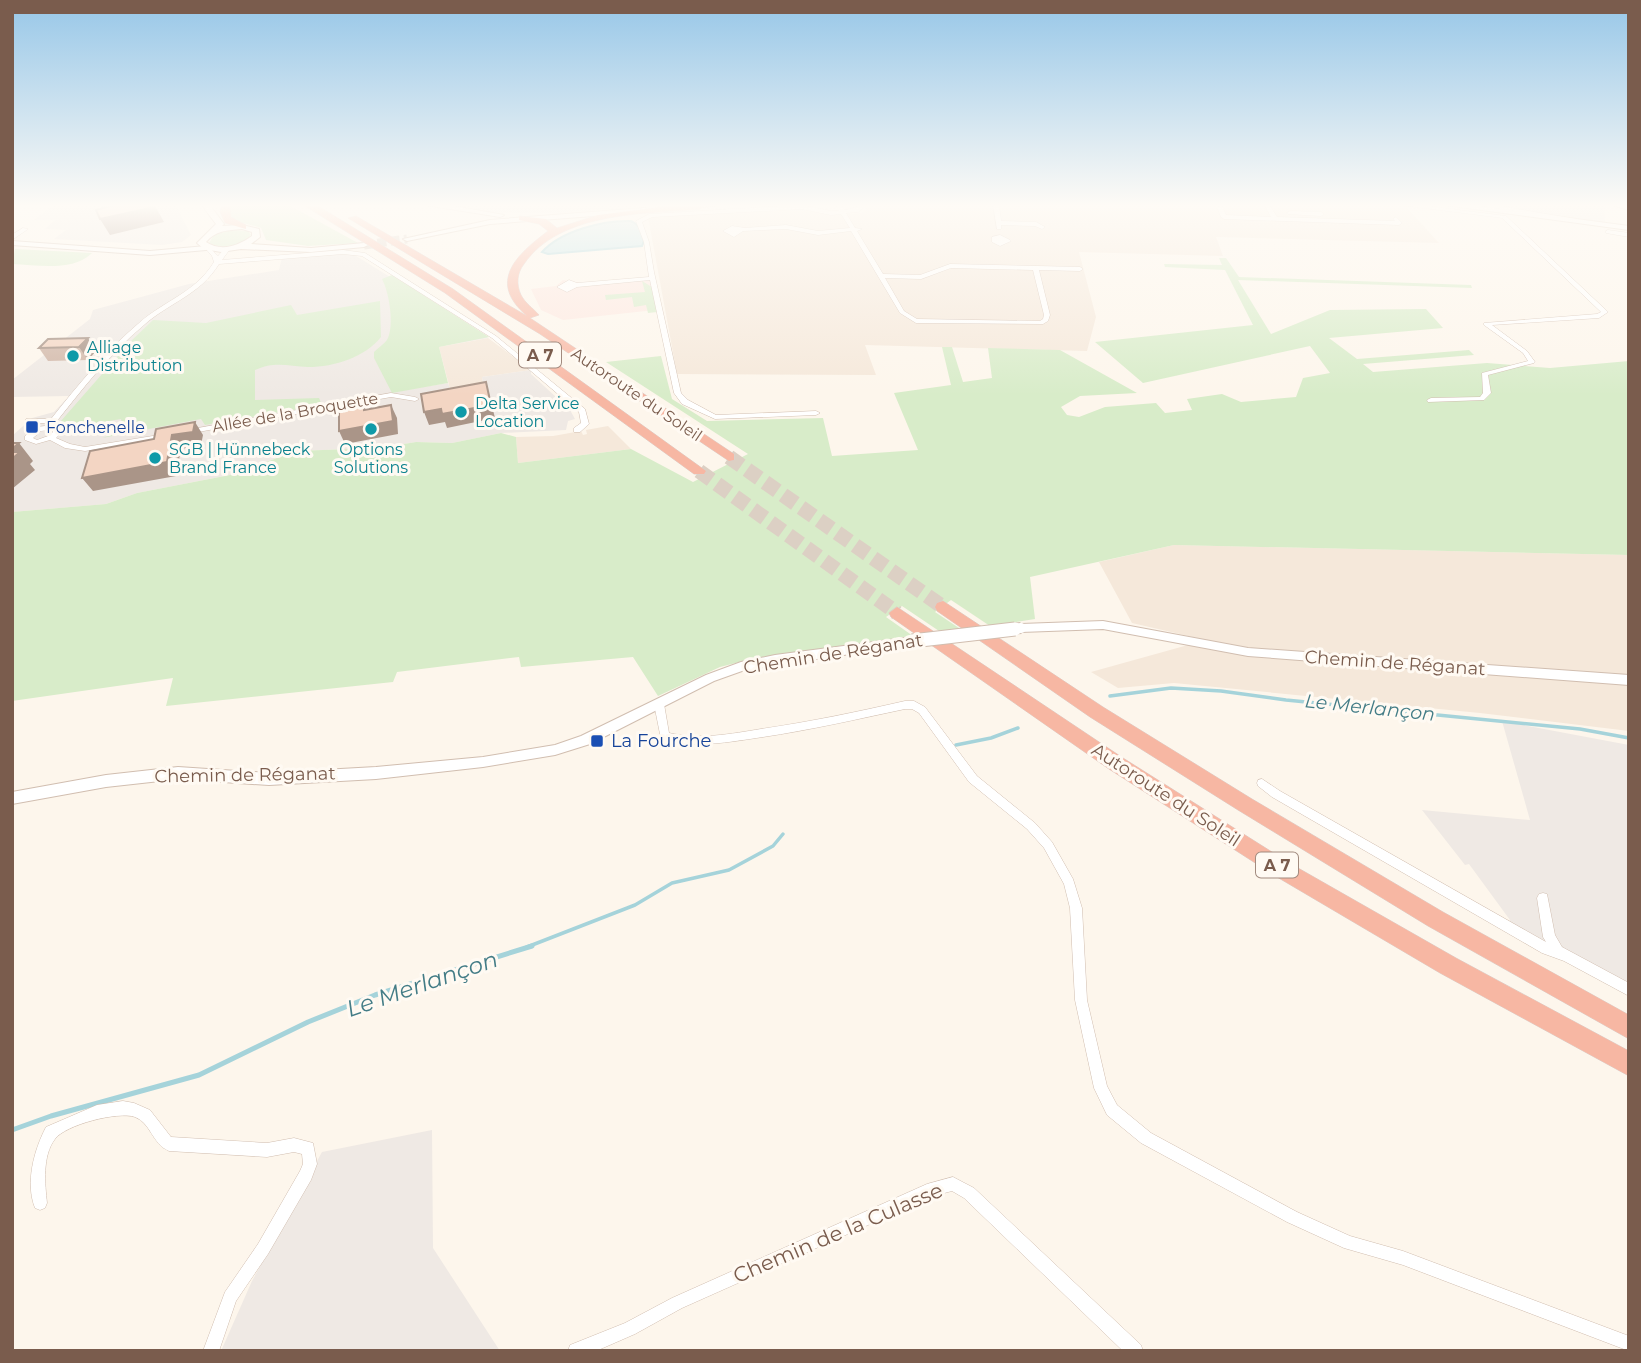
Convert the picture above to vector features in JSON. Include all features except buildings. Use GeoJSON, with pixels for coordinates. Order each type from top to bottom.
{"type":"FeatureCollection","features":[{"type":"Feature","properties":{"kind":"highway","name":"Autoroute du Soleil"},"geometry":{"type":"LineString","coordinates":[[402,268],[500,326],[699,471]]}},
{"type":"Feature","properties":{"kind":"highway","name":"Autoroute du Soleil"},"geometry":{"type":"LineString","coordinates":[[442,268],[611,374],[729,457]]}},
{"type":"Feature","properties":{"kind":"highway"},"geometry":{"type":"LineString","coordinates":[[516,268],[513,273],[513,291],[517,299],[527,310],[611,374]]}},
{"type":"Feature","properties":{"kind":"highway","name":"Autoroute du Soleil"},"geometry":{"type":"LineString","coordinates":[[943,607],[1116,724],[1357,875],[1629,1028]]}},
{"type":"Feature","properties":{"kind":"highway","name":"Autoroute du Soleil"},"geometry":{"type":"LineString","coordinates":[[897,613],[1099,753],[1214,827],[1341,904],[1629,1064]]}},
{"type":"Feature","properties":{"kind":"street","name":"Allée de la Broquette"},"geometry":{"type":"LineString","coordinates":[[213,268],[194,291],[154,314],[136,328],[50,424],[35,431],[28,438],[36,442],[51,438],[78,449],[97,448],[390,395],[415,399]]}},
{"type":"Feature","properties":{"kind":"street"},"geometry":{"type":"LineString","coordinates":[[384,268],[494,337],[582,411],[585,424],[577,430]]}},
{"type":"Feature","properties":{"kind":"street"},"geometry":{"type":"LineString","coordinates":[[651,268],[678,393],[685,402],[707,415],[726,417],[816,413]]}},
{"type":"Feature","properties":{"kind":"street"},"geometry":{"type":"LineString","coordinates":[[877,268],[902,312],[916,321],[1031,324],[1046,320],[1047,315],[1036,268]]}},
{"type":"Feature","properties":{"kind":"street"},"geometry":{"type":"LineString","coordinates":[[881,276],[921,277],[946,268]]}},
{"type":"Feature","properties":{"kind":"street"},"geometry":{"type":"LineString","coordinates":[[1019,268],[1080,269]]}},
{"type":"Feature","properties":{"kind":"street"},"geometry":{"type":"LineString","coordinates":[[1431,400],[1482,399],[1487,393],[1484,374],[1532,362],[1525,352],[1486,324],[1599,316],[1605,312],[1558,268]]}},
{"type":"Feature","properties":{"kind":"street"},"geometry":{"type":"LineString","coordinates":[[576,285],[653,278]]}},
{"type":"Feature","properties":{"kind":"street"},"geometry":{"type":"LineString","coordinates":[[29,421],[50,424],[58,431],[51,438]]}},
{"type":"Feature","properties":{"kind":"street","name":"Chemin de Réganat"},"geometry":{"type":"LineString","coordinates":[[12,798],[106,781],[178,773],[269,779],[376,773],[483,762],[555,750],[585,740],[710,678],[741,667],[775,660],[1021,628],[1103,625],[1248,652],[1629,680]]}},
{"type":"Feature","properties":{"kind":"street"},"geometry":{"type":"LineString","coordinates":[[659,704],[665,736],[684,741],[794,729],[905,705],[922,709],[973,779],[1031,826],[1048,845],[1069,883],[1076,908],[1081,1000],[1101,1088],[1112,1110],[1146,1138],[1292,1217],[1349,1243],[1403,1258],[1629,1344]]}},
{"type":"Feature","properties":{"kind":"street"},"geometry":{"type":"LineString","coordinates":[[1262,783],[1276,794],[1390,861],[1545,948],[1629,990]]}},
{"type":"Feature","properties":{"kind":"street"},"geometry":{"type":"LineString","coordinates":[[1543,898],[1549,937],[1563,955]]}},
{"type":"Feature","properties":{"kind":"street"},"geometry":{"type":"LineString","coordinates":[[40,1203],[39,1168],[43,1146],[51,1132],[108,1110],[121,1108],[142,1113],[159,1137],[169,1144],[267,1150],[294,1145],[308,1148],[310,1164],[306,1175],[263,1249],[230,1297],[211,1351]]}},
{"type":"Feature","properties":{"kind":"street","name":"Chemin de la Culasse"},"geometry":{"type":"LineString","coordinates":[[576,1351],[630,1329],[677,1303],[932,1189],[953,1184],[969,1193],[1135,1351]]}},
{"type":"Feature","properties":{"kind":"shaded area"},"geometry":{"type":"Polygon","coordinates":[[[280,268],[375,268],[488,338],[375,357],[392,392],[448,383],[450,389],[483,383],[482,377],[531,370],[531,374],[570,410],[575,419],[568,421],[566,430],[501,433],[452,443],[416,442],[379,448],[295,451],[235,474],[137,493],[106,504],[12,512],[12,436],[32,418],[54,412],[69,396],[12,397],[12,380],[90,319],[93,310],[189,284],[279,270],[280,268]]]}},
{"type":"Feature","properties":{"kind":"shaded area"},"geometry":{"type":"Polygon","coordinates":[[[657,268],[1083,268],[1096,317],[1087,351],[865,345],[876,375],[677,374],[657,268]]]}},
{"type":"Feature","properties":{"kind":"shaded area"},"geometry":{"type":"Polygon","coordinates":[[[651,277],[655,310],[563,320],[541,310],[531,289],[556,286],[563,280],[581,283],[651,277]]]}},
{"type":"Feature","properties":{"kind":"shaded area"},"geometry":{"type":"Polygon","coordinates":[[[488,338],[531,370],[482,377],[483,383],[450,389],[439,347],[488,338]]]}},
{"type":"Feature","properties":{"kind":"shaded area"},"geometry":{"type":"Polygon","coordinates":[[[608,426],[631,449],[518,463],[516,437],[553,436],[581,431],[583,435],[587,434],[586,430],[608,426]]]}},
{"type":"Feature","properties":{"kind":"shaded area"},"geometry":{"type":"Polygon","coordinates":[[[1174,545],[1629,555],[1629,731],[1480,713],[1174,683],[1118,688],[1091,672],[1206,640],[1132,623],[1099,562],[1174,545]]]}},
{"type":"Feature","properties":{"kind":"shaded area"},"geometry":{"type":"Polygon","coordinates":[[[1502,721],[1629,745],[1629,987],[1509,925],[1510,920],[1469,864],[1465,865],[1422,810],[1530,820],[1502,721]]]}},
{"type":"Feature","properties":{"kind":"shaded area"},"geometry":{"type":"Polygon","coordinates":[[[432,1130],[433,1248],[500,1351],[221,1351],[252,1281],[322,1152],[432,1130]]]}},
{"type":"Feature","properties":{"kind":"green space"},"geometry":{"type":"Polygon","coordinates":[[[1177,268],[1233,268],[1239,277],[1471,285],[1472,288],[1238,280],[1271,334],[1330,310],[1426,309],[1443,328],[1329,338],[1357,359],[1469,350],[1474,355],[1363,364],[1373,372],[1487,363],[1550,368],[1629,361],[1629,555],[1174,545],[1030,577],[1035,619],[990,626],[951,600],[935,612],[962,630],[942,633],[902,606],[886,617],[913,636],[755,658],[720,667],[658,696],[633,657],[521,667],[519,657],[397,672],[393,682],[166,706],[173,678],[12,701],[12,512],[106,504],[137,493],[235,474],[295,451],[379,448],[416,442],[452,443],[501,433],[516,437],[518,463],[631,449],[693,482],[748,454],[606,362],[661,356],[672,399],[707,421],[823,418],[832,456],[918,450],[894,393],[951,385],[942,347],[952,347],[963,382],[992,378],[988,348],[1060,350],[1137,393],[1080,396],[1061,407],[1067,415],[1079,417],[1105,407],[1156,403],[1165,413],[1192,410],[1187,399],[1222,394],[1241,402],[1296,397],[1303,378],[1330,373],[1310,346],[1143,383],[1095,342],[1253,325],[1225,270],[1177,268]]]}},
{"type":"Feature","properties":{"kind":"green space"},"geometry":{"type":"Polygon","coordinates":[[[392,275],[489,337],[439,347],[448,383],[392,393],[374,358],[374,352],[386,342],[391,326],[387,292],[382,279],[392,275]]]}},
{"type":"Feature","properties":{"kind":"green space"},"geometry":{"type":"Polygon","coordinates":[[[642,281],[652,287],[657,312],[648,313],[646,305],[634,307],[632,297],[606,300],[605,295],[645,292],[642,281]]]}},
{"type":"Feature","properties":{"kind":"green space"},"geometry":{"type":"Polygon","coordinates":[[[380,301],[381,337],[367,350],[349,360],[308,367],[275,365],[255,370],[255,400],[319,398],[322,405],[205,425],[201,419],[102,438],[124,431],[121,419],[68,432],[69,426],[60,422],[131,341],[153,320],[206,323],[291,305],[297,315],[380,301]]]}},
{"type":"Feature","properties":{"kind":"waterway","name":"Le Merlançon"},"geometry":{"type":"LineString","coordinates":[[1110,696],[1171,688],[1221,691],[1286,700],[1580,729],[1629,738]]}},
{"type":"Feature","properties":{"kind":"waterway","name":"Le Merlançon"},"geometry":{"type":"LineString","coordinates":[[956,745],[991,738],[1018,728]]}},
{"type":"Feature","properties":{"kind":"waterway","name":"Le Merlançon"},"geometry":{"type":"LineString","coordinates":[[527,947],[635,905],[672,883],[729,870],[773,846],[783,834]]}},
{"type":"Feature","properties":{"kind":"waterway","name":"Le Merlançon"},"geometry":{"type":"LineString","coordinates":[[12,1130],[51,1116],[199,1075],[308,1022],[375,995],[532,946]]}},
{"type":"Feature","properties":{"kind":"tunnel"},"geometry":{"type":"LineString","coordinates":[[729,457],[943,607]]}},
{"type":"Feature","properties":{"kind":"tunnel"},"geometry":{"type":"LineString","coordinates":[[699,471],[897,613]]}},
{"type":"Feature","properties":{"kind":"place","name":"Alliage Distribution"},"geometry":{"type":"Point","coordinates":[73,356]}},
{"type":"Feature","properties":{"kind":"place","name":"Delta Service Location"},"geometry":{"type":"Point","coordinates":[461,412]}},
{"type":"Feature","properties":{"kind":"place","name":"Fonchenelle"},"geometry":{"type":"Point","coordinates":[32,427]}},
{"type":"Feature","properties":{"kind":"place","name":"Options Solutions"},"geometry":{"type":"Point","coordinates":[371,429]}},
{"type":"Feature","properties":{"kind":"place","name":"SGB | Hünnebeck Brand France"},"geometry":{"type":"Point","coordinates":[155,458]}},
{"type":"Feature","properties":{"kind":"place","name":"La Fourche"},"geometry":{"type":"Point","coordinates":[597,741]}}]}
